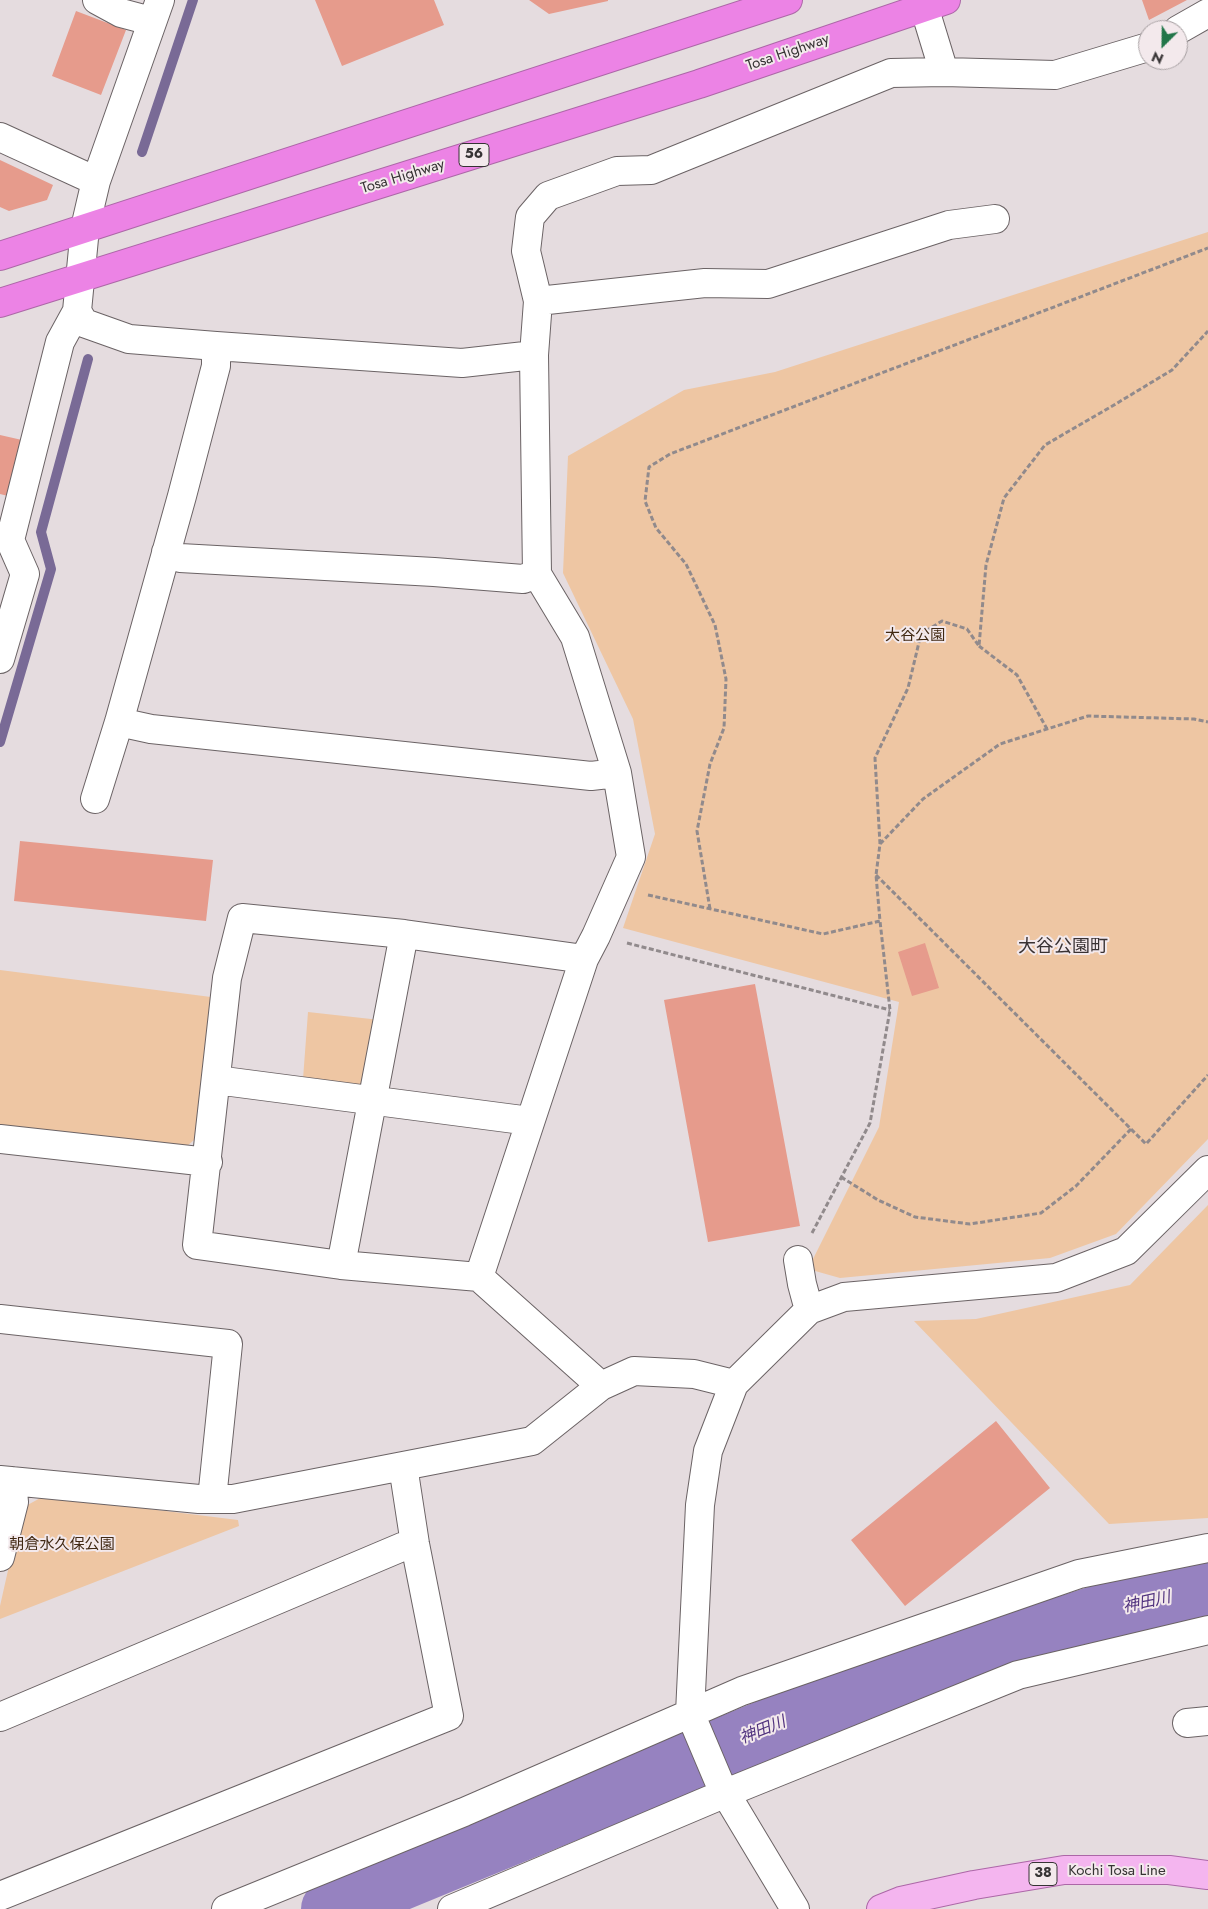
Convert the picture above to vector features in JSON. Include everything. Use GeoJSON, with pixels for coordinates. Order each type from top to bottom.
{"type":"FeatureCollection","features":[{"type":"Feature","properties":{"kind":"highway"},"geometry":{"type":"LineString","coordinates":[[0,256],[788,0]]}},
{"type":"Feature","properties":{"kind":"highway","name":"Tosa Highway"},"geometry":{"type":"LineString","coordinates":[[0,302],[699,84],[931,2]]}},
{"type":"Feature","properties":{"kind":"main road","name":"Kochi Tosa Line"},"geometry":{"type":"LineString","coordinates":[[881,1909],[901,1901],[974,1885],[1064,1870],[1170,1870],[1208,1875]]}},
{"type":"Feature","properties":{"kind":"street"},"geometry":{"type":"LineString","coordinates":[[0,659],[25,574],[10,540],[60,342],[77,311],[85,228],[96,181],[155,11],[121,13],[97,0]]}},
{"type":"Feature","properties":{"kind":"street"},"geometry":{"type":"LineString","coordinates":[[931,2],[944,72]]}},
{"type":"Feature","properties":{"kind":"street"},"geometry":{"type":"LineString","coordinates":[[1188,24],[1208,13]]}},
{"type":"Feature","properties":{"kind":"street"},"geometry":{"type":"LineString","coordinates":[[479,1277],[590,947],[631,857],[617,774],[575,638],[537,574],[534,355],[538,301],[526,251],[530,217],[548,196],[617,171],[651,170],[891,73],[944,72],[1056,75],[1138,51]]}},
{"type":"Feature","properties":{"kind":"street"},"geometry":{"type":"LineString","coordinates":[[0,138],[96,181]]}},
{"type":"Feature","properties":{"kind":"street"},"geometry":{"type":"LineString","coordinates":[[538,301],[705,283],[768,284],[948,225],[995,219]]}},
{"type":"Feature","properties":{"kind":"street"},"geometry":{"type":"LineString","coordinates":[[77,311],[84,323],[129,339],[462,363],[534,355]]}},
{"type":"Feature","properties":{"kind":"street"},"geometry":{"type":"LineString","coordinates":[[95,799],[119,722],[216,366],[216,346]]}},
{"type":"Feature","properties":{"kind":"street"},"geometry":{"type":"LineString","coordinates":[[166,552],[180,558],[434,572],[523,579],[537,574]]}},
{"type":"Feature","properties":{"kind":"street"},"geometry":{"type":"LineString","coordinates":[[119,722],[151,729],[581,775],[617,774]]}},
{"type":"Feature","properties":{"kind":"street"},"geometry":{"type":"LineString","coordinates":[[590,947],[404,934],[242,918],[227,978],[208,1162],[197,1245],[342,1265],[479,1277],[601,1386]]}},
{"type":"Feature","properties":{"kind":"street"},"geometry":{"type":"LineString","coordinates":[[342,1265],[404,934]]}},
{"type":"Feature","properties":{"kind":"street"},"geometry":{"type":"LineString","coordinates":[[216,1080],[530,1121]]}},
{"type":"Feature","properties":{"kind":"street"},"geometry":{"type":"LineString","coordinates":[[0,1139],[208,1162]]}},
{"type":"Feature","properties":{"kind":"street"},"geometry":{"type":"LineString","coordinates":[[795,1909],[723,1788],[692,1717],[700,1505],[708,1450],[734,1384],[809,1310],[844,1297],[1056,1278],[1126,1251],[1208,1170]]}},
{"type":"Feature","properties":{"kind":"street"},"geometry":{"type":"LineString","coordinates":[[798,1260],[809,1310]]}},
{"type":"Feature","properties":{"kind":"street"},"geometry":{"type":"LineString","coordinates":[[0,1319],[228,1344],[212,1499]]}},
{"type":"Feature","properties":{"kind":"street"},"geometry":{"type":"LineString","coordinates":[[0,1556],[14,1502],[6,1480],[212,1499],[233,1499],[532,1441],[601,1386],[634,1371],[694,1374],[734,1384]]}},
{"type":"Feature","properties":{"kind":"street"},"geometry":{"type":"LineString","coordinates":[[0,1896],[449,1716],[415,1544],[403,1466]]}},
{"type":"Feature","properties":{"kind":"street"},"geometry":{"type":"LineString","coordinates":[[0,1717],[402,1547],[415,1544]]}},
{"type":"Feature","properties":{"kind":"street"},"geometry":{"type":"LineString","coordinates":[[226,1909],[692,1717],[742,1691],[1079,1574],[1208,1548]]}},
{"type":"Feature","properties":{"kind":"street"},"geometry":{"type":"LineString","coordinates":[[452,1909],[723,1788],[1018,1675],[1208,1630]]}},
{"type":"Feature","properties":{"kind":"path"},"geometry":{"type":"LineString","coordinates":[[710,909],[697,831],[710,764],[724,728],[726,679],[715,625],[686,564],[656,528],[645,501],[649,468],[670,454],[1208,248]]}},
{"type":"Feature","properties":{"kind":"path"},"geometry":{"type":"LineString","coordinates":[[979,646],[986,565],[1004,498],[1045,445],[1114,406],[1172,370],[1208,331]]}},
{"type":"Feature","properties":{"kind":"path"},"geometry":{"type":"LineString","coordinates":[[798,1260],[870,1123],[890,1010],[876,875],[880,844],[875,758],[908,688],[921,634],[942,621],[967,629],[979,646],[1017,675],[1047,729]]}},
{"type":"Feature","properties":{"kind":"path"},"geometry":{"type":"LineString","coordinates":[[880,844],[923,799],[1000,744],[1088,716],[1194,719],[1208,722]]}},
{"type":"Feature","properties":{"kind":"path"},"geometry":{"type":"LineString","coordinates":[[876,875],[1146,1144],[1208,1075]]}},
{"type":"Feature","properties":{"kind":"path"},"geometry":{"type":"LineString","coordinates":[[617,888],[823,934],[880,921]]}},
{"type":"Feature","properties":{"kind":"path"},"geometry":{"type":"LineString","coordinates":[[590,947],[890,1010]]}},
{"type":"Feature","properties":{"kind":"path"},"geometry":{"type":"LineString","coordinates":[[841,1177],[878,1200],[915,1217],[970,1224],[1041,1213],[1076,1186],[1131,1129]]}},
{"type":"Feature","properties":{"kind":"green space","name":"大谷公園"},"geometry":{"type":"Polygon","coordinates":[[[1208,232],[1208,1139],[1116,1234],[1050,1258],[840,1278],[808,1269],[879,1127],[899,1002],[623,928],[655,834],[633,719],[563,573],[568,456],[684,390],[775,372],[1208,232]]]}},
{"type":"Feature","properties":{"kind":"green space"},"geometry":{"type":"Polygon","coordinates":[[[0,970],[211,997],[200,1135],[187,1146],[0,1126],[0,970]]]}},
{"type":"Feature","properties":{"kind":"green space"},"geometry":{"type":"Polygon","coordinates":[[[308,1012],[380,1020],[367,1088],[303,1079],[308,1012]]]}},
{"type":"Feature","properties":{"kind":"green space"},"geometry":{"type":"Polygon","coordinates":[[[1208,1205],[1208,1518],[1109,1524],[914,1321],[976,1319],[1130,1285],[1208,1205]]]}},
{"type":"Feature","properties":{"kind":"green space","name":"朝倉水久保公園"},"geometry":{"type":"Polygon","coordinates":[[[44,1496],[238,1520],[239,1526],[0,1619],[0,1606],[22,1508],[44,1496]]]}},
{"type":"Feature","properties":{"kind":"building"},"geometry":{"type":"Polygon","coordinates":[[[315,0],[434,0],[444,25],[342,66],[315,0]]]}},
{"type":"Feature","properties":{"kind":"building"},"geometry":{"type":"Polygon","coordinates":[[[529,0],[608,0],[608,1],[549,14],[529,0]]]}},
{"type":"Feature","properties":{"kind":"building"},"geometry":{"type":"Polygon","coordinates":[[[1142,0],[1187,0],[1149,20],[1142,0]]]}},
{"type":"Feature","properties":{"kind":"building"},"geometry":{"type":"Polygon","coordinates":[[[76,11],[126,30],[101,95],[52,76],[76,11]]]}},
{"type":"Feature","properties":{"kind":"building"},"geometry":{"type":"Polygon","coordinates":[[[0,160],[53,185],[47,200],[9,211],[0,207],[0,160]]]}},
{"type":"Feature","properties":{"kind":"building"},"geometry":{"type":"Polygon","coordinates":[[[0,435],[22,440],[8,496],[0,494],[0,435]]]}},
{"type":"Feature","properties":{"kind":"building"},"geometry":{"type":"Polygon","coordinates":[[[20,841],[213,860],[206,921],[14,901],[20,841]]]}},
{"type":"Feature","properties":{"kind":"building"},"geometry":{"type":"Polygon","coordinates":[[[925,943],[939,988],[912,996],[898,952],[925,943]]]}},
{"type":"Feature","properties":{"kind":"building"},"geometry":{"type":"Polygon","coordinates":[[[755,984],[800,1226],[708,1242],[664,1000],[755,984]]]}},
{"type":"Feature","properties":{"kind":"building"},"geometry":{"type":"Polygon","coordinates":[[[996,1421],[1050,1488],[905,1606],[851,1540],[996,1421]]]}},
{"type":"Feature","properties":{"kind":"waterway"},"geometry":{"type":"LineString","coordinates":[[142,152],[193,0]]}},
{"type":"Feature","properties":{"kind":"waterway"},"geometry":{"type":"LineString","coordinates":[[0,742],[51,569],[41,532],[88,359]]}},
{"type":"Feature","properties":{"kind":"waterway","name":"神田川"},"geometry":{"type":"LineString","coordinates":[[331,1909],[858,1692],[1130,1605],[1208,1590]]}},
{"type":"Feature","properties":{"kind":"district","name":"大谷公園町"},"geometry":{"type":"Point","coordinates":[1063,948]}}]}
